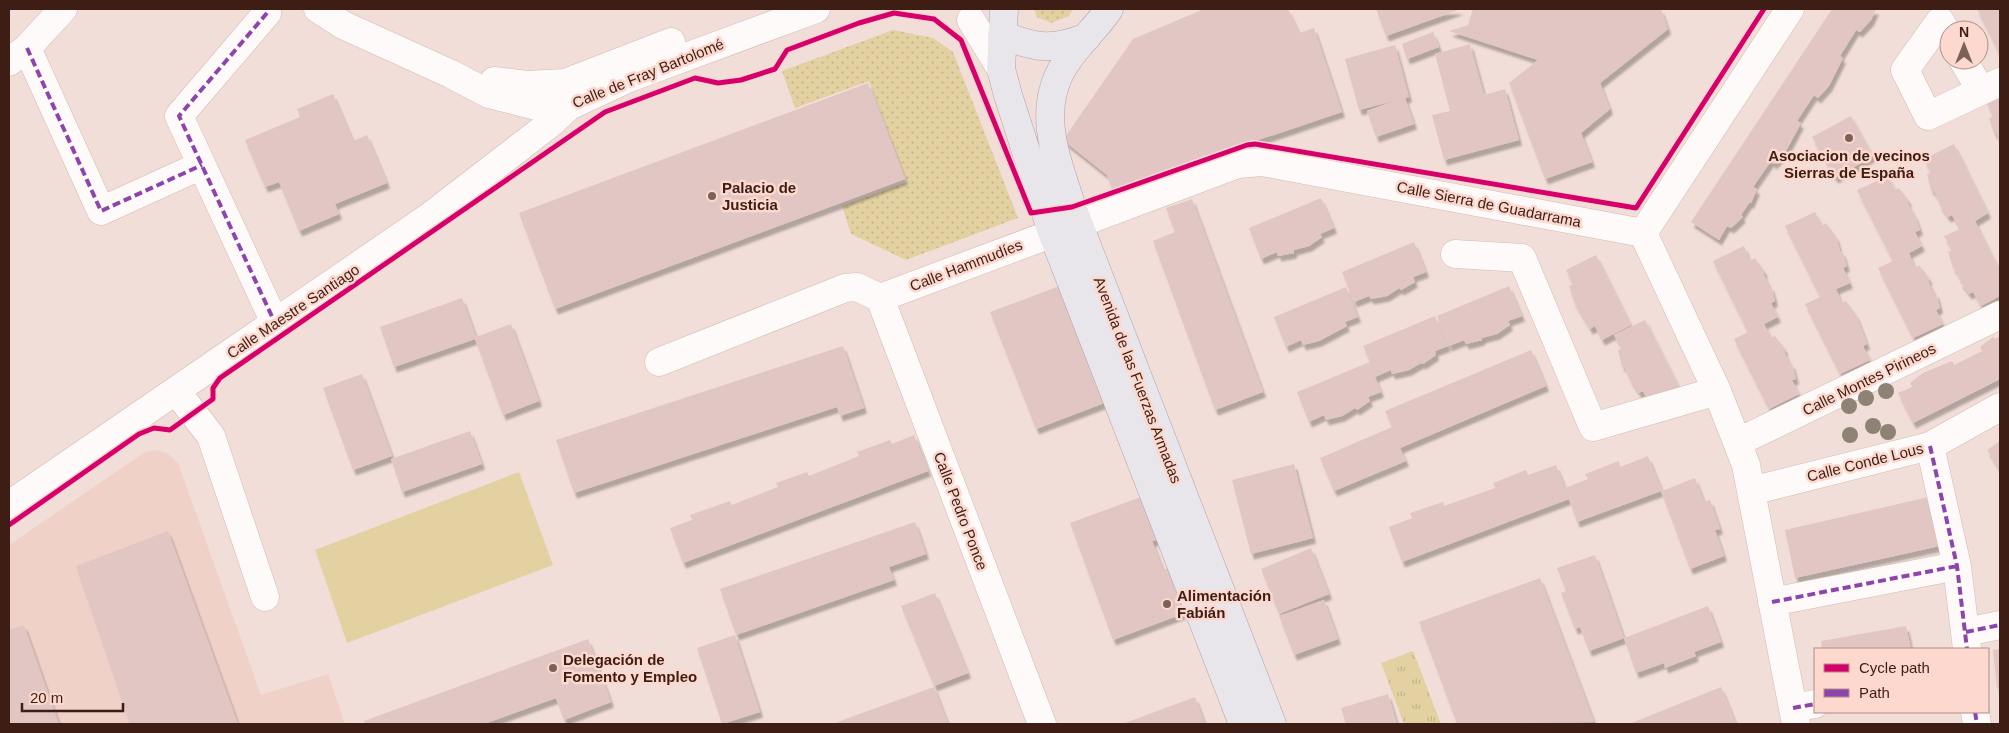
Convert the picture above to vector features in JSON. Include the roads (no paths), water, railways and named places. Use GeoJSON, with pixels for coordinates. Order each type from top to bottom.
{"type":"FeatureCollection","features":[{"type":"Feature","properties":{"kind":"main road","name":"Avenida de las Fuerzas Armadas"},"geometry":{"type":"LineString","coordinates":[[1109,9],[1069,58],[1056,84],[1049,110],[1051,139],[1078,223],[1272,724]]}},
{"type":"Feature","properties":{"kind":"main road","name":"Avenida de las Fuerzas Armadas"},"geometry":{"type":"LineString","coordinates":[[1003,22],[1001,69],[1052,232],[1243,724]]}},
{"type":"Feature","properties":{"kind":"main road"},"geometry":{"type":"LineString","coordinates":[[1003,22],[1042,47],[1066,46],[1087,37]]}},
{"type":"Feature","properties":{"kind":"street"},"geometry":{"type":"LineString","coordinates":[[63,9],[18,55],[101,211],[202,165]]}},
{"type":"Feature","properties":{"kind":"street","name":"Calle de Fray Bartolomé"},"geometry":{"type":"LineString","coordinates":[[318,9],[342,25],[451,74],[489,94],[536,106],[569,106],[761,14]]}},
{"type":"Feature","properties":{"kind":"street","name":"Calle de Fray Bartolomé"},"geometry":{"type":"LineString","coordinates":[[451,74],[528,85],[565,83],[761,14],[816,9]]}},
{"type":"Feature","properties":{"kind":"street"},"geometry":{"type":"LineString","coordinates":[[1790,9],[1644,233],[1717,390],[1746,465],[1772,602],[1802,712]]}},
{"type":"Feature","properties":{"kind":"street"},"geometry":{"type":"LineString","coordinates":[[267,13],[179,116],[274,323]]}},
{"type":"Feature","properties":{"kind":"street"},"geometry":{"type":"LineString","coordinates":[[961,14],[1003,22]]}},
{"type":"Feature","properties":{"kind":"street"},"geometry":{"type":"LineString","coordinates":[[961,14],[1001,69]]}},
{"type":"Feature","properties":{"kind":"street"},"geometry":{"type":"LineString","coordinates":[[1939,22],[1905,70],[1928,116],[1990,86],[1973,70]]}},
{"type":"Feature","properties":{"kind":"street","name":"Calle Maestre Santiago"},"geometry":{"type":"LineString","coordinates":[[9,505],[429,217],[551,123],[569,106]]}},
{"type":"Feature","properties":{"kind":"street","name":"Calle Sierra de Guadarrama"},"geometry":{"type":"LineString","coordinates":[[1052,232],[1238,164],[1262,162],[1644,233]]}},
{"type":"Feature","properties":{"kind":"street","name":"Calle Hammudíes"},"geometry":{"type":"LineString","coordinates":[[880,298],[1052,232]]}},
{"type":"Feature","properties":{"kind":"street"},"geometry":{"type":"LineString","coordinates":[[1455,254],[1522,258],[1593,427],[1717,390]]}},
{"type":"Feature","properties":{"kind":"street"},"geometry":{"type":"LineString","coordinates":[[659,362],[845,288],[858,287],[880,298]]}},
{"type":"Feature","properties":{"kind":"street","name":"Calle Pedro Ponce"},"geometry":{"type":"LineString","coordinates":[[880,298],[1042,724]]}},
{"type":"Feature","properties":{"kind":"street","name":"Calle Montes Pirineos"},"geometry":{"type":"LineString","coordinates":[[1738,442],[2000,315]]}},
{"type":"Feature","properties":{"kind":"street"},"geometry":{"type":"LineString","coordinates":[[176,390],[211,436],[266,597]]}},
{"type":"Feature","properties":{"kind":"street","name":"Calle Conde Lous"},"geometry":{"type":"LineString","coordinates":[[1751,490],[1930,446],[2000,406]]}},
{"type":"Feature","properties":{"kind":"street"},"geometry":{"type":"LineString","coordinates":[[1930,446],[1957,566],[1967,641],[2000,625]]}},
{"type":"Feature","properties":{"kind":"street"},"geometry":{"type":"LineString","coordinates":[[1772,602],[1957,566]]}},
{"type":"Feature","properties":{"kind":"place","name":"Asociacion de vecinos Sierras de España"},"geometry":{"type":"Point","coordinates":[1849,138]}},
{"type":"Feature","properties":{"kind":"place","name":"Palacio de Justicia"},"geometry":{"type":"Point","coordinates":[712,196]}},
{"type":"Feature","properties":{"kind":"place","name":"Alimentación Fabián"},"geometry":{"type":"Point","coordinates":[1167,604]}},
{"type":"Feature","properties":{"kind":"place","name":"Delegación de Fomento y Empleo"},"geometry":{"type":"Point","coordinates":[553,668]}}]}
